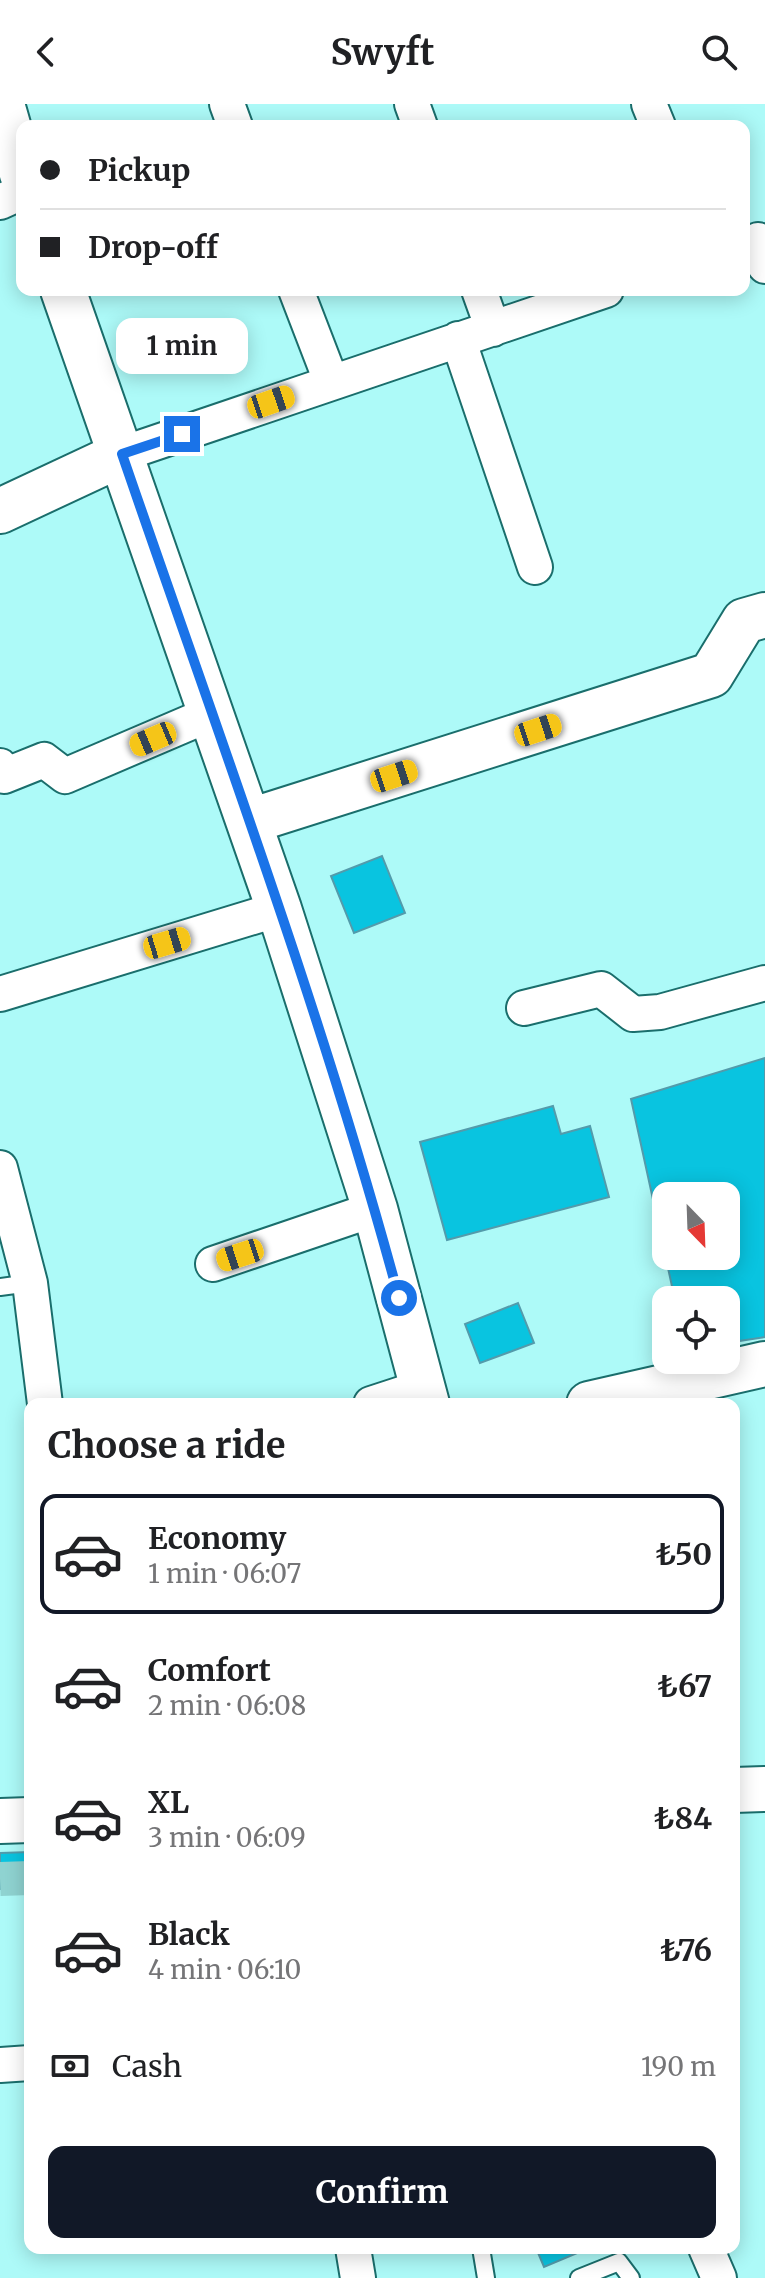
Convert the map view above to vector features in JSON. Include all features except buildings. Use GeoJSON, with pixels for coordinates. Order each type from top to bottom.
{"type":"FeatureCollection","features":[{"type":"Feature","properties":{"kind":"street"},"geometry":{"type":"LineString","coordinates":[[2,104],[16,153]]}},
{"type":"Feature","properties":{"kind":"street"},"geometry":{"type":"LineString","coordinates":[[65,296],[279,909],[375,1209],[425,1396]]}},
{"type":"Feature","properties":{"kind":"street"},"geometry":{"type":"LineString","coordinates":[[298,296],[331,381]]}},
{"type":"Feature","properties":{"kind":"street"},"geometry":{"type":"LineString","coordinates":[[481,296],[493,329]]}},
{"type":"Feature","properties":{"kind":"street"},"geometry":{"type":"LineString","coordinates":[[0,511],[122,454],[589,296]]}},
{"type":"Feature","properties":{"kind":"street"},"geometry":{"type":"LineString","coordinates":[[458,339],[535,567]]}},
{"type":"Feature","properties":{"kind":"street"},"geometry":{"type":"LineString","coordinates":[[250,821],[711,675],[744,621],[765,615]]}},
{"type":"Feature","properties":{"kind":"street"},"geometry":{"type":"LineString","coordinates":[[0,766],[4,776],[44,760],[65,776],[210,714]]}},
{"type":"Feature","properties":{"kind":"street"},"geometry":{"type":"LineString","coordinates":[[0,994],[279,909]]}},
{"type":"Feature","properties":{"kind":"street"},"geometry":{"type":"LineString","coordinates":[[524,1008],[601,989],[633,1014],[660,1012],[765,983]]}},
{"type":"Feature","properties":{"kind":"street"},"geometry":{"type":"LineString","coordinates":[[0,1168],[15,1285],[43,1398]]}},
{"type":"Feature","properties":{"kind":"street"},"geometry":{"type":"LineString","coordinates":[[213,1264],[375,1209]]}},
{"type":"Feature","properties":{"kind":"street"},"geometry":{"type":"LineString","coordinates":[[615,1398],[765,1364]]}},
{"type":"Feature","properties":{"kind":"street"},"geometry":{"type":"LineString","coordinates":[[740,1790],[765,1789]]}},
{"type":"Feature","properties":{"kind":"street"},"geometry":{"type":"LineString","coordinates":[[0,1821],[24,1820]]}},
{"type":"Feature","properties":{"kind":"street"},"geometry":{"type":"LineString","coordinates":[[0,2065],[24,2063]]}},
{"type":"Feature","properties":{"kind":"street"},"geometry":{"type":"LineString","coordinates":[[354,2254],[358,2278]]}},
{"type":"Feature","properties":{"kind":"street"},"geometry":{"type":"LineString","coordinates":[[709,2254],[719,2278]]}},
{"type":"Feature","properties":{"kind":"lane"},"geometry":{"type":"LineString","coordinates":[[482,2254],[486,2278]]}},
{"type":"Feature","properties":{"kind":"lane"},"geometry":{"type":"LineString","coordinates":[[579,2278],[616,2255],[631,2278]]}},
{"type":"Feature","properties":{"kind":"tunnel"},"geometry":{"type":"LineString","coordinates":[[0,1879],[24,1878]]}},
{"type":"Feature","properties":{"kind":"route"},"geometry":{"type":"LineString","coordinates":[[182,434],[122,454],[210,714],[250,821],[375,1209],[399,1298]]}}]}
